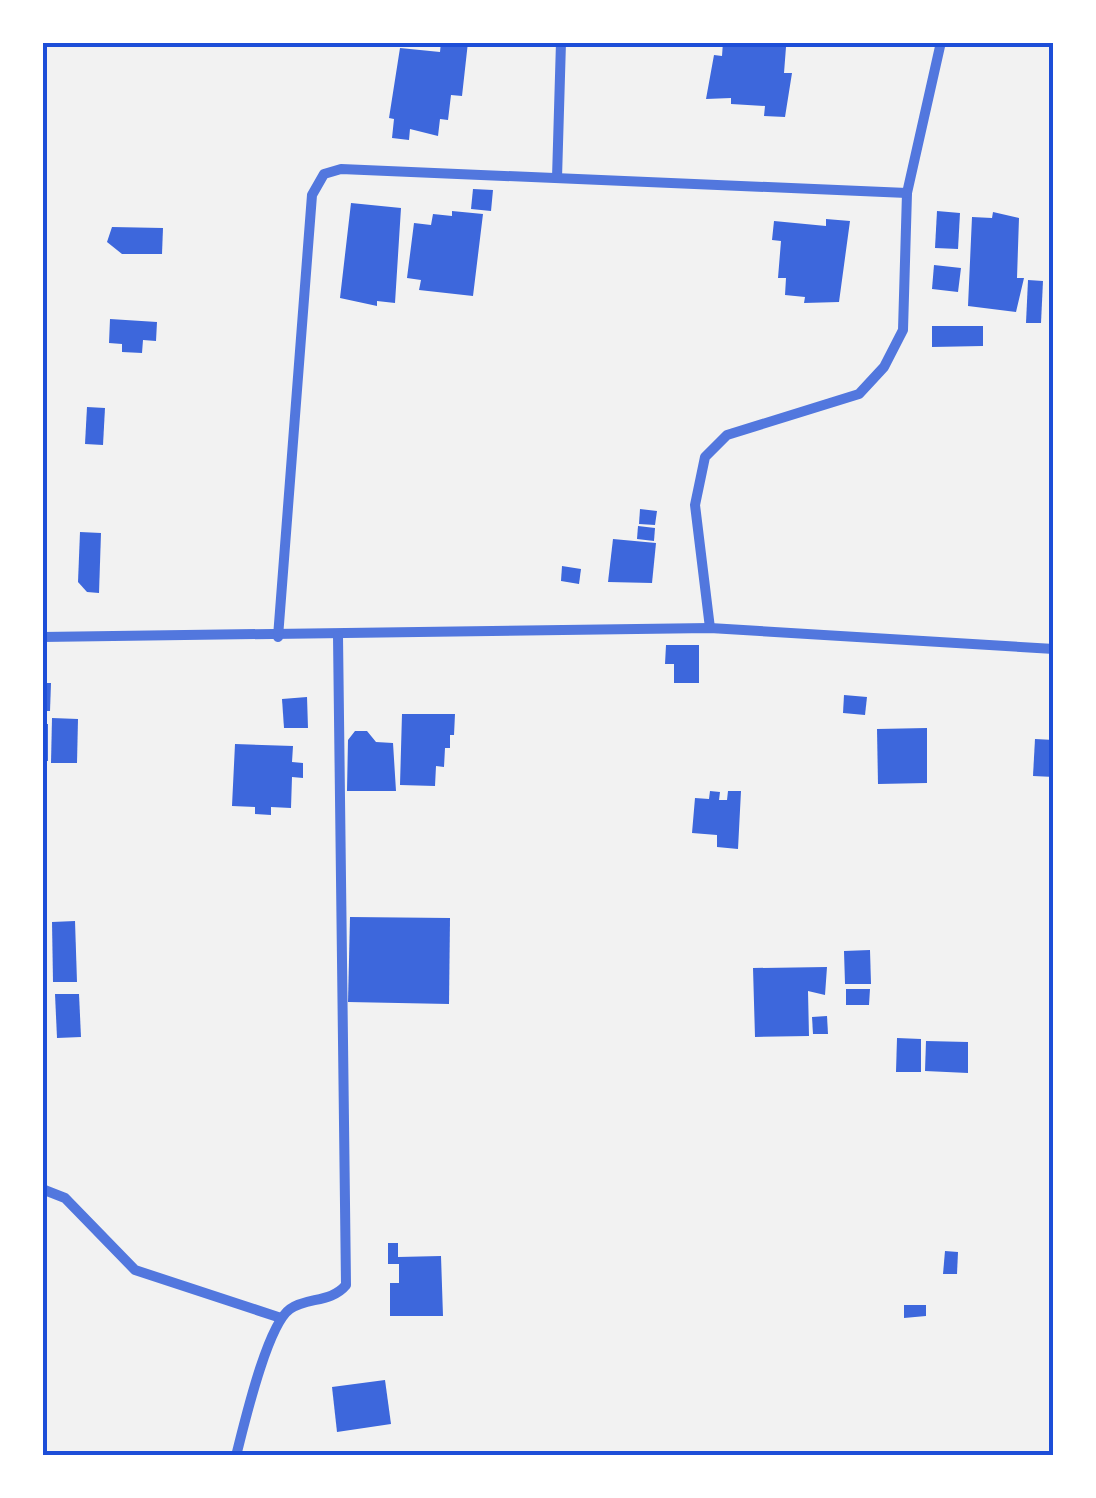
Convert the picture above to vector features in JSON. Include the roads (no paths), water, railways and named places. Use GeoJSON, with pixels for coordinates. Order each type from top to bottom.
{"type":"FeatureCollection","features":[{"type":"Feature","properties":{"kind":"street"},"geometry":{"type":"LineString","coordinates":[[557,178],[560,42]]}},
{"type":"Feature","properties":{"kind":"street"},"geometry":{"type":"LineString","coordinates":[[710,628],[695,505],[705,457],[727,434],[858,394],[884,367],[903,330],[907,193],[941,42]]}},
{"type":"Feature","properties":{"kind":"street"},"geometry":{"type":"LineString","coordinates":[[278,637],[312,195],[324,174],[341,169],[907,193]]}},
{"type":"Feature","properties":{"kind":"street"},"geometry":{"type":"LineString","coordinates":[[42,637],[278,637],[710,628],[1054,649]]}},
{"type":"Feature","properties":{"kind":"street"},"geometry":{"type":"LineString","coordinates":[[236,1456],[258,1374],[281,1318],[292,1307],[338,1294],[346,1285],[338,636]]}},
{"type":"Feature","properties":{"kind":"street"},"geometry":{"type":"LineString","coordinates":[[42,1189],[65,1198],[135,1270],[281,1318]]}}]}
